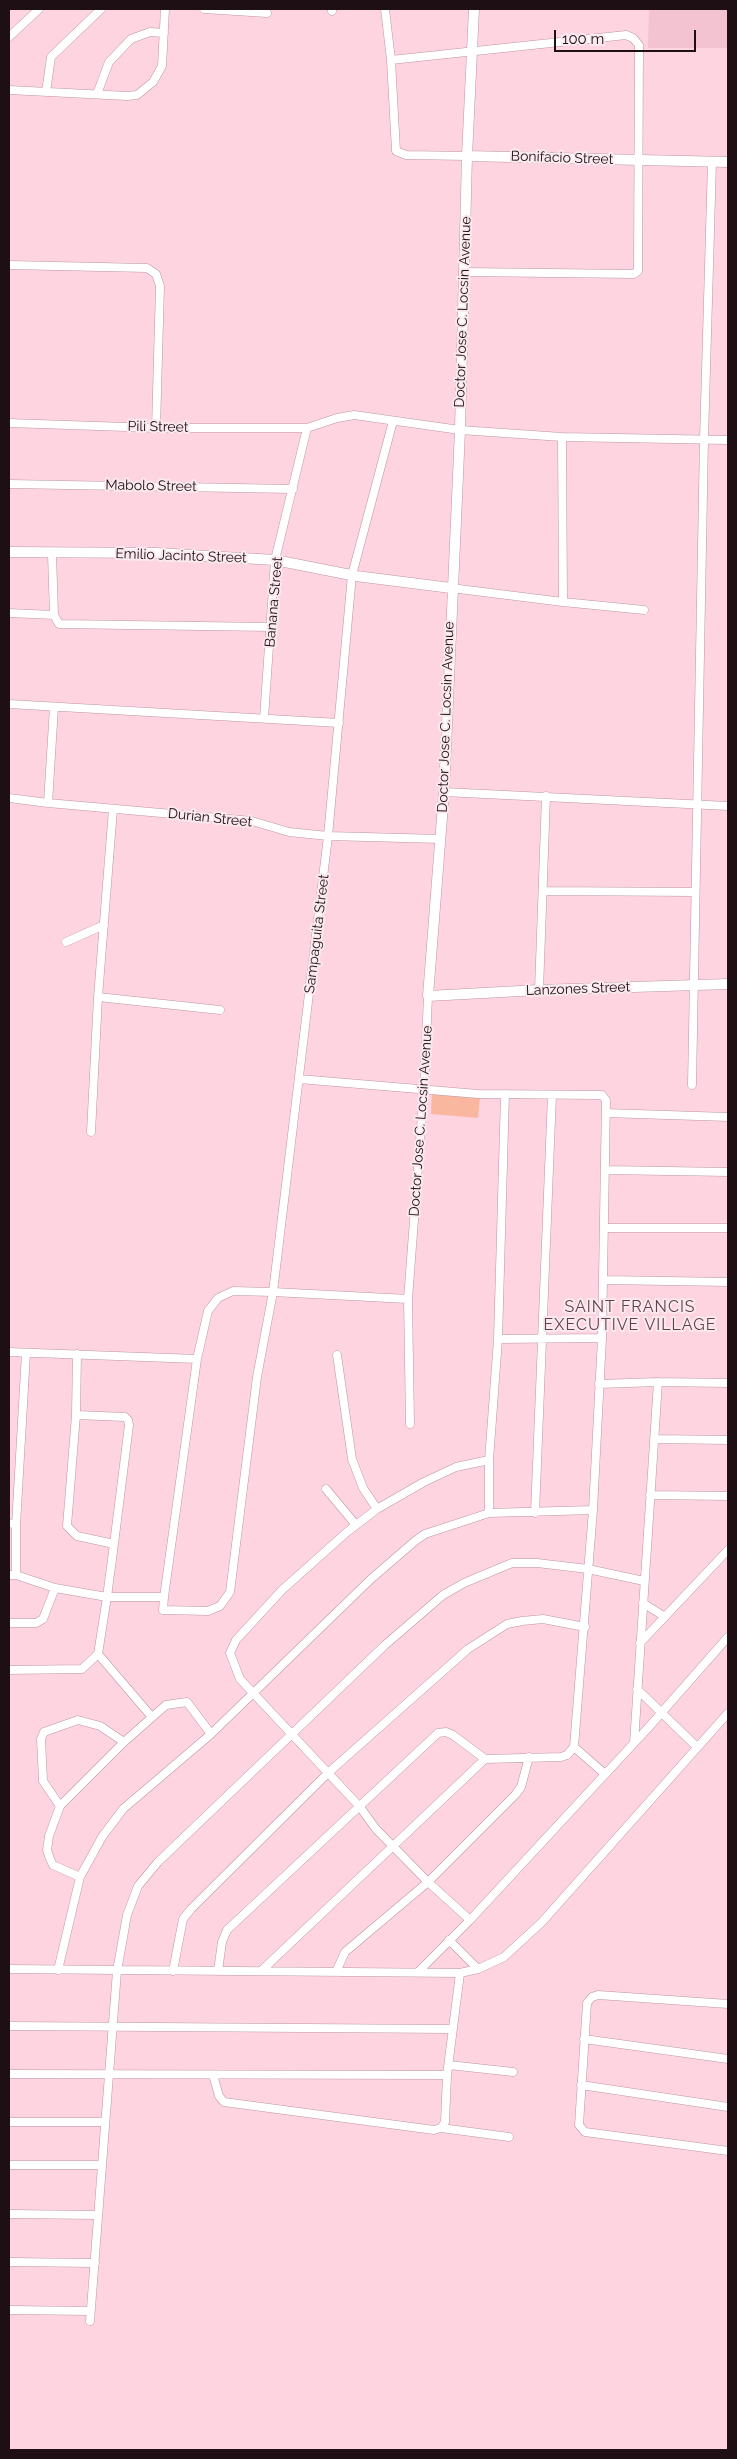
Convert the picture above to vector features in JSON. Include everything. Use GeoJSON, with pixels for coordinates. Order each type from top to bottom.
{"type":"FeatureCollection","features":[{"type":"Feature","properties":{"kind":"street"},"geometry":{"type":"LineString","coordinates":[[9,37],[40,9]]}},
{"type":"Feature","properties":{"kind":"street"},"geometry":{"type":"LineString","coordinates":[[46,92],[48,67],[51,57],[101,9]]}},
{"type":"Feature","properties":{"kind":"street"},"geometry":{"type":"LineString","coordinates":[[9,90],[137,95],[146,89],[162,66],[165,9]]}},
{"type":"Feature","properties":{"kind":"street"},"geometry":{"type":"LineString","coordinates":[[204,9],[267,12]]}},
{"type":"Feature","properties":{"kind":"street"},"geometry":{"type":"LineString","coordinates":[[385,9],[391,60],[626,35],[633,38],[639,45],[637,160],[639,267],[634,274],[465,272]]}},
{"type":"Feature","properties":{"kind":"street","name":"Doctor Jose C. Locsin Avenue"},"geometry":{"type":"LineString","coordinates":[[410,1424],[408,1299],[424,1088],[428,996],[444,792],[460,430],[467,156],[474,9]]}},
{"type":"Feature","properties":{"kind":"street"},"geometry":{"type":"LineString","coordinates":[[97,94],[109,62],[131,39],[150,32],[164,33]]}},
{"type":"Feature","properties":{"kind":"street","name":"Bonifacio Street"},"geometry":{"type":"LineString","coordinates":[[391,60],[396,151],[406,155],[728,162]]}},
{"type":"Feature","properties":{"kind":"street"},"geometry":{"type":"LineString","coordinates":[[692,1085],[694,892],[712,162]]}},
{"type":"Feature","properties":{"kind":"street"},"geometry":{"type":"LineString","coordinates":[[9,265],[147,268],[156,274],[160,286],[156,428]]}},
{"type":"Feature","properties":{"kind":"street","name":"Pili Street"},"geometry":{"type":"LineString","coordinates":[[9,423],[156,428],[307,428],[337,418],[354,415],[460,430],[562,438],[728,440]]}},
{"type":"Feature","properties":{"kind":"street","name":"Sampaguita Street"},"geometry":{"type":"LineString","coordinates":[[164,1596],[163,1610],[208,1611],[220,1606],[230,1592],[258,1377],[273,1292],[299,1079],[328,836],[352,575],[393,421]]}},
{"type":"Feature","properties":{"kind":"street","name":"Banana Street"},"geometry":{"type":"LineString","coordinates":[[264,718],[275,560],[307,428]]}},
{"type":"Feature","properties":{"kind":"street"},"geometry":{"type":"LineString","coordinates":[[562,438],[563,602]]}},
{"type":"Feature","properties":{"kind":"street","name":"Mabolo Street"},"geometry":{"type":"LineString","coordinates":[[9,484],[293,489]]}},
{"type":"Feature","properties":{"kind":"street","name":"Emilio Jacinto Street"},"geometry":{"type":"LineString","coordinates":[[9,552],[52,554],[156,553],[275,560],[352,575],[452,588]]}},
{"type":"Feature","properties":{"kind":"street"},"geometry":{"type":"LineString","coordinates":[[52,554],[54,615],[59,624],[66,626],[271,627]]}},
{"type":"Feature","properties":{"kind":"street"},"geometry":{"type":"LineString","coordinates":[[452,588],[644,610]]}},
{"type":"Feature","properties":{"kind":"street"},"geometry":{"type":"LineString","coordinates":[[9,613],[54,615]]}},
{"type":"Feature","properties":{"kind":"street"},"geometry":{"type":"LineString","coordinates":[[9,704],[339,722]]}},
{"type":"Feature","properties":{"kind":"street"},"geometry":{"type":"LineString","coordinates":[[48,803],[54,707]]}},
{"type":"Feature","properties":{"kind":"street"},"geometry":{"type":"LineString","coordinates":[[444,792],[728,806]]}},
{"type":"Feature","properties":{"kind":"street"},"geometry":{"type":"LineString","coordinates":[[538,990],[544,891],[546,796]]}},
{"type":"Feature","properties":{"kind":"street","name":"Durian Street"},"geometry":{"type":"LineString","coordinates":[[9,798],[252,821],[289,832],[328,836],[440,839]]}},
{"type":"Feature","properties":{"kind":"street"},"geometry":{"type":"LineString","coordinates":[[91,1132],[98,997],[113,809]]}},
{"type":"Feature","properties":{"kind":"street"},"geometry":{"type":"LineString","coordinates":[[544,891],[694,892]]}},
{"type":"Feature","properties":{"kind":"street"},"geometry":{"type":"LineString","coordinates":[[66,942],[104,925]]}},
{"type":"Feature","properties":{"kind":"street","name":"Lanzones Street"},"geometry":{"type":"LineString","coordinates":[[428,996],[538,990],[728,984]]}},
{"type":"Feature","properties":{"kind":"street"},"geometry":{"type":"LineString","coordinates":[[98,997],[220,1010]]}},
{"type":"Feature","properties":{"kind":"street"},"geometry":{"type":"LineString","coordinates":[[218,1971],[222,1942],[227,1930],[438,1733],[446,1732],[453,1735],[485,1759],[561,1757],[567,1755],[574,1747],[585,1627],[605,1280],[606,1100],[602,1095],[552,1096],[505,1094],[299,1079]]}},
{"type":"Feature","properties":{"kind":"street"},"geometry":{"type":"LineString","coordinates":[[489,1513],[489,1460],[498,1339],[505,1094]]}},
{"type":"Feature","properties":{"kind":"street"},"geometry":{"type":"LineString","coordinates":[[534,1513],[544,1338],[552,1096]]}},
{"type":"Feature","properties":{"kind":"street"},"geometry":{"type":"LineString","coordinates":[[606,1113],[728,1118]]}},
{"type":"Feature","properties":{"kind":"street"},"geometry":{"type":"LineString","coordinates":[[606,1170],[728,1172]]}},
{"type":"Feature","properties":{"kind":"street"},"geometry":{"type":"LineString","coordinates":[[604,1228],[728,1228]]}},
{"type":"Feature","properties":{"kind":"street"},"geometry":{"type":"LineString","coordinates":[[605,1280],[728,1282]]}},
{"type":"Feature","properties":{"kind":"street"},"geometry":{"type":"LineString","coordinates":[[26,1353],[12,1524],[12,1575],[55,1588],[107,1597],[164,1596],[197,1359],[208,1311],[218,1298],[233,1291],[408,1299]]}},
{"type":"Feature","properties":{"kind":"street"},"geometry":{"type":"LineString","coordinates":[[498,1339],[602,1338]]}},
{"type":"Feature","properties":{"kind":"street"},"geometry":{"type":"LineString","coordinates":[[9,1352],[197,1359]]}},
{"type":"Feature","properties":{"kind":"street"},"geometry":{"type":"LineString","coordinates":[[77,1354],[76,1415],[67,1526],[77,1536],[114,1544]]}},
{"type":"Feature","properties":{"kind":"street"},"geometry":{"type":"LineString","coordinates":[[337,1355],[352,1460],[363,1488],[377,1509]]}},
{"type":"Feature","properties":{"kind":"street"},"geometry":{"type":"LineString","coordinates":[[599,1384],[658,1382],[728,1383]]}},
{"type":"Feature","properties":{"kind":"street"},"geometry":{"type":"LineString","coordinates":[[634,1743],[658,1382]]}},
{"type":"Feature","properties":{"kind":"street"},"geometry":{"type":"LineString","coordinates":[[9,1670],[82,1669],[98,1654],[129,1425],[125,1417],[76,1415]]}},
{"type":"Feature","properties":{"kind":"street"},"geometry":{"type":"LineString","coordinates":[[654,1439],[728,1440]]}},
{"type":"Feature","properties":{"kind":"street"},"geometry":{"type":"LineString","coordinates":[[470,1920],[428,1882],[393,1846],[360,1807],[240,1680],[232,1664],[230,1653],[236,1640],[282,1590],[377,1509],[424,1482],[456,1467],[489,1460]]}},
{"type":"Feature","properties":{"kind":"street"},"geometry":{"type":"LineString","coordinates":[[326,1489],[356,1525]]}},
{"type":"Feature","properties":{"kind":"street"},"geometry":{"type":"LineString","coordinates":[[650,1494],[728,1496]]}},
{"type":"Feature","properties":{"kind":"street"},"geometry":{"type":"LineString","coordinates":[[58,1970],[80,1877],[102,1837],[123,1809],[211,1734],[364,1586],[414,1541],[425,1534],[489,1513],[593,1510]]}},
{"type":"Feature","properties":{"kind":"street"},"geometry":{"type":"LineString","coordinates":[[640,1643],[728,1550]]}},
{"type":"Feature","properties":{"kind":"street"},"geometry":{"type":"LineString","coordinates":[[90,2321],[117,1971],[127,1915],[138,1886],[158,1862],[385,1645],[443,1595],[464,1583],[512,1563],[537,1563],[588,1570],[644,1581]]}},
{"type":"Feature","properties":{"kind":"street"},"geometry":{"type":"LineString","coordinates":[[9,1623],[36,1623],[43,1619],[55,1588]]}},
{"type":"Feature","properties":{"kind":"street"},"geometry":{"type":"LineString","coordinates":[[643,1603],[665,1617]]}},
{"type":"Feature","properties":{"kind":"street"},"geometry":{"type":"LineString","coordinates":[[173,1971],[183,1919],[328,1773],[468,1649],[491,1632],[507,1624],[543,1619],[585,1627]]}},
{"type":"Feature","properties":{"kind":"street"},"geometry":{"type":"LineString","coordinates":[[418,1972],[470,1920],[634,1743],[728,1637]]}},
{"type":"Feature","properties":{"kind":"street"},"geometry":{"type":"LineString","coordinates":[[98,1654],[151,1716]]}},
{"type":"Feature","properties":{"kind":"street"},"geometry":{"type":"LineString","coordinates":[[637,1688],[697,1747]]}},
{"type":"Feature","properties":{"kind":"street"},"geometry":{"type":"LineString","coordinates":[[80,1877],[53,1865],[50,1859],[48,1850],[49,1836],[60,1806],[151,1716],[166,1705],[187,1702],[211,1734]]}},
{"type":"Feature","properties":{"kind":"street"},"geometry":{"type":"LineString","coordinates":[[9,1969],[460,1973],[478,1969],[504,1957],[542,1922],[728,1713]]}},
{"type":"Feature","properties":{"kind":"street"},"geometry":{"type":"LineString","coordinates":[[60,1806],[43,1781],[41,1739],[44,1732],[78,1720],[100,1726],[124,1742]]}},
{"type":"Feature","properties":{"kind":"street"},"geometry":{"type":"LineString","coordinates":[[574,1747],[605,1774]]}},
{"type":"Feature","properties":{"kind":"street"},"geometry":{"type":"LineString","coordinates":[[336,1972],[345,1952],[428,1882],[515,1795],[521,1787],[529,1757]]}},
{"type":"Feature","properties":{"kind":"street"},"geometry":{"type":"LineString","coordinates":[[262,1971],[485,1759]]}},
{"type":"Feature","properties":{"kind":"street"},"geometry":{"type":"LineString","coordinates":[[449,1940],[478,1969]]}},
{"type":"Feature","properties":{"kind":"street"},"geometry":{"type":"LineString","coordinates":[[441,2128],[445,2122],[448,2065],[460,1973]]}},
{"type":"Feature","properties":{"kind":"street"},"geometry":{"type":"LineString","coordinates":[[728,2004],[598,1995],[592,1997],[588,2003],[584,2039],[579,2125],[585,2132],[728,2150]]}},
{"type":"Feature","properties":{"kind":"street"},"geometry":{"type":"LineString","coordinates":[[9,2026],[452,2028]]}},
{"type":"Feature","properties":{"kind":"street"},"geometry":{"type":"LineString","coordinates":[[584,2039],[728,2058]]}},
{"type":"Feature","properties":{"kind":"street"},"geometry":{"type":"LineString","coordinates":[[448,2065],[513,2072]]}},
{"type":"Feature","properties":{"kind":"street"},"geometry":{"type":"LineString","coordinates":[[9,2074],[447,2075]]}},
{"type":"Feature","properties":{"kind":"street"},"geometry":{"type":"LineString","coordinates":[[213,2074],[219,2096],[224,2102],[434,2130],[441,2128],[509,2137]]}},
{"type":"Feature","properties":{"kind":"street"},"geometry":{"type":"LineString","coordinates":[[581,2085],[728,2107]]}},
{"type":"Feature","properties":{"kind":"street"},"geometry":{"type":"LineString","coordinates":[[9,2122],[105,2122]]}},
{"type":"Feature","properties":{"kind":"street"},"geometry":{"type":"LineString","coordinates":[[9,2165],[101,2165]]}},
{"type":"Feature","properties":{"kind":"street"},"geometry":{"type":"LineString","coordinates":[[9,2214],[97,2215]]}},
{"type":"Feature","properties":{"kind":"street"},"geometry":{"type":"LineString","coordinates":[[9,2262],[95,2263]]}},
{"type":"Feature","properties":{"kind":"street"},"geometry":{"type":"LineString","coordinates":[[9,2310],[90,2310]]}},
{"type":"Feature","properties":{"kind":"shaded area"},"geometry":{"type":"Polygon","coordinates":[[[649,9],[728,9],[728,48],[648,48],[649,9]]]}},
{"type":"Feature","properties":{"kind":"shaded area"},"geometry":{"type":"Polygon","coordinates":[[[432,1092],[480,1096],[478,1118],[431,1114],[432,1092]]]}},
{"type":"Feature","properties":{"kind":"district","name":"SAINT FRANCIS EXECUTIVE VILLAGE"},"geometry":{"type":"Point","coordinates":[630,1316]}}]}
